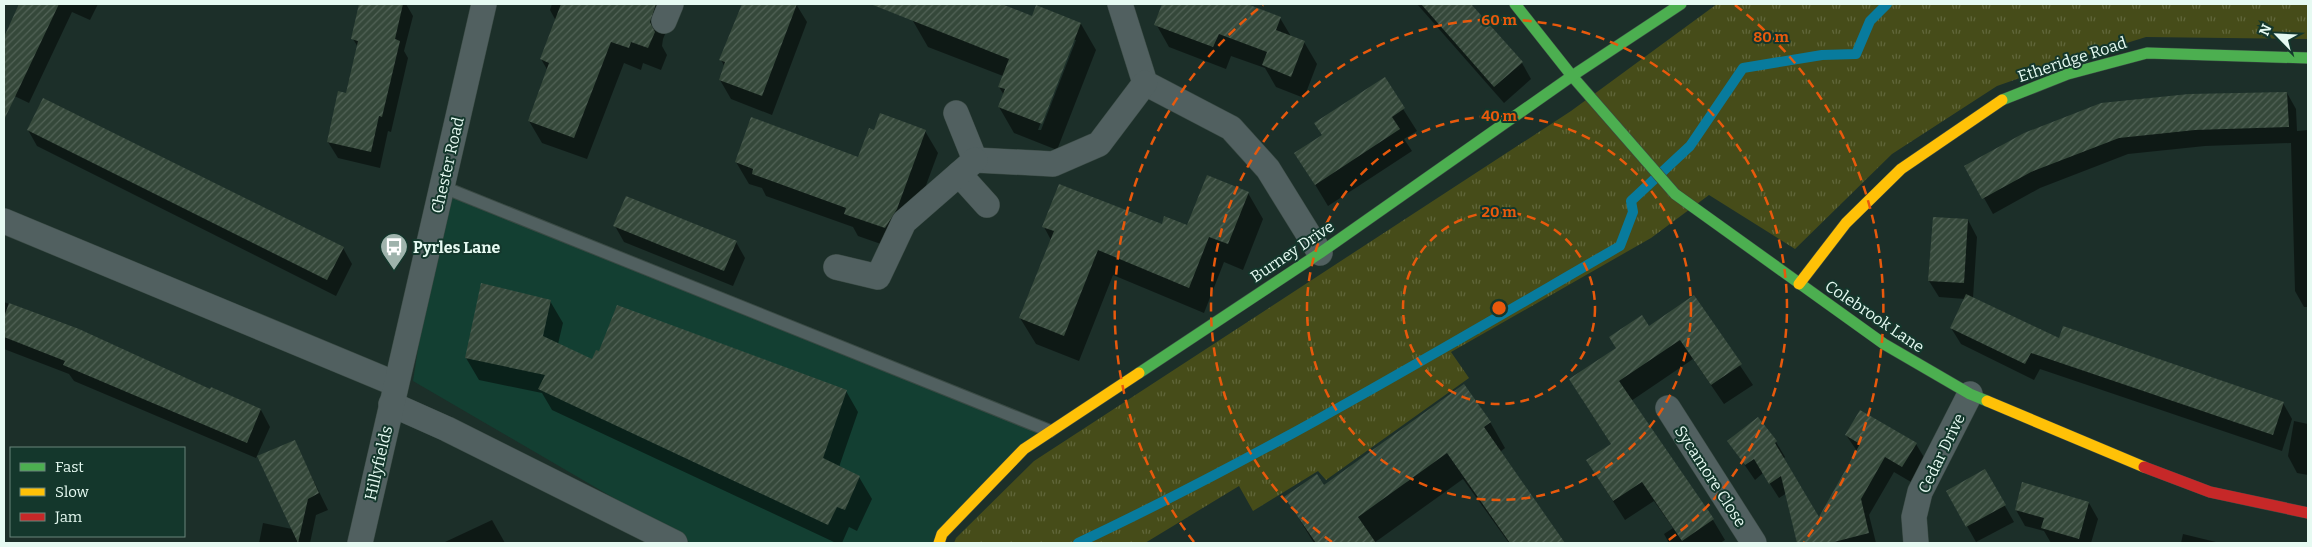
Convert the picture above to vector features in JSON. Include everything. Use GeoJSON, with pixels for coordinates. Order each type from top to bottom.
{"type":"FeatureCollection","features":[{"type":"Feature","properties":{"kind":"street","name":"Chester Road"},"geometry":{"type":"LineString","coordinates":[[393,394],[443,187],[484,4]]}},
{"type":"Feature","properties":{"kind":"street"},"geometry":{"type":"LineString","coordinates":[[1120,4],[1145,83],[1231,128],[1268,170],[1320,253]]}},
{"type":"Feature","properties":{"kind":"street","name":"Colebrook Lane"},"geometry":{"type":"LineString","coordinates":[[1515,4],[1572,76],[1675,194],[1884,344],[1970,394],[2091,446],[2210,492],[2308,513]]}},
{"type":"Feature","properties":{"kind":"street","name":"Burney Drive"},"geometry":{"type":"LineString","coordinates":[[939,543],[942,534],[1024,449],[1320,253],[1572,76],[1681,4]]}},
{"type":"Feature","properties":{"kind":"street","name":"Etheridge Road"},"geometry":{"type":"LineString","coordinates":[[1800,284],[1846,223],[1901,169],[2004,99],[2068,74],[2147,53],[2308,58]]}},
{"type":"Feature","properties":{"kind":"street"},"geometry":{"type":"LineString","coordinates":[[836,267],[878,277],[904,222],[967,168],[1053,164],[1099,144],[1145,83]]}},
{"type":"Feature","properties":{"kind":"street"},"geometry":{"type":"LineString","coordinates":[[956,113],[967,168],[987,205]]}},
{"type":"Feature","properties":{"kind":"street"},"geometry":{"type":"LineString","coordinates":[[4,221],[393,394],[447,429],[675,543]]}},
{"type":"Feature","properties":{"kind":"street","name":"Hillyfields"},"geometry":{"type":"LineString","coordinates":[[360,543],[393,394]]}},
{"type":"Feature","properties":{"kind":"street","name":"Cedar Drive"},"geometry":{"type":"LineString","coordinates":[[1916,543],[1914,517],[1920,492],[1970,394]]}},
{"type":"Feature","properties":{"kind":"street","name":"Sycamore Close"},"geometry":{"type":"LineString","coordinates":[[1668,408],[1754,543]]}},
{"type":"Feature","properties":{"kind":"lane"},"geometry":{"type":"LineString","coordinates":[[443,187],[1050,431]]}},
{"type":"Feature","properties":{"kind":"shaded area"},"geometry":{"type":"Polygon","coordinates":[[[443,187],[1050,431],[939,543],[691,543],[413,381],[443,187]]]}},
{"type":"Feature","properties":{"kind":"green space"},"geometry":{"type":"Polygon","coordinates":[[[1717,4],[2308,4],[2308,39],[2146,37],[2065,62],[1997,86],[1892,154],[1795,249],[1709,195],[1651,238],[1451,352],[1469,378],[1326,480],[1318,471],[1253,511],[1239,486],[1145,543],[954,543],[956,538],[1034,461],[1571,111],[1717,4]]]}},
{"type":"Feature","properties":{"kind":"building"},"geometry":{"type":"Polygon","coordinates":[[[19,4],[59,4],[4,120],[4,37],[19,4]]]}},
{"type":"Feature","properties":{"kind":"building"},"geometry":{"type":"Polygon","coordinates":[[[359,4],[403,4],[395,39],[400,41],[382,117],[379,116],[371,152],[327,142],[338,91],[346,93],[358,41],[351,39],[359,4]]]}},
{"type":"Feature","properties":{"kind":"building"},"geometry":{"type":"Polygon","coordinates":[[[561,4],[656,4],[650,22],[655,32],[648,48],[631,42],[629,48],[611,42],[574,138],[528,121],[549,63],[540,59],[561,4]]]}},
{"type":"Feature","properties":{"kind":"building"},"geometry":{"type":"Polygon","coordinates":[[[742,4],[797,4],[762,96],[719,80],[725,62],[719,60],[742,4]]]}},
{"type":"Feature","properties":{"kind":"building"},"geometry":{"type":"Polygon","coordinates":[[[873,4],[1002,4],[1032,16],[1036,5],[1081,23],[1042,124],[998,107],[1005,89],[998,87],[1009,59],[873,4]]]}},
{"type":"Feature","properties":{"kind":"building"},"geometry":{"type":"Polygon","coordinates":[[[1162,4],[1247,4],[1281,17],[1276,30],[1305,41],[1291,77],[1262,65],[1267,52],[1219,34],[1213,47],[1154,25],[1162,4]]]}},
{"type":"Feature","properties":{"kind":"building"},"geometry":{"type":"Polygon","coordinates":[[[1421,4],[1471,4],[1523,62],[1494,87],[1421,4]]]}},
{"type":"Feature","properties":{"kind":"building"},"geometry":{"type":"Polygon","coordinates":[[[1385,77],[1405,108],[1392,117],[1400,129],[1315,185],[1294,153],[1322,135],[1314,123],[1385,77]]]}},
{"type":"Feature","properties":{"kind":"building"},"geometry":{"type":"Polygon","coordinates":[[[2287,92],[2289,127],[2195,130],[2119,138],[2031,172],[1982,199],[1964,166],[2024,133],[2101,103],[2189,94],[2287,92]]]}},
{"type":"Feature","properties":{"kind":"building"},"geometry":{"type":"Polygon","coordinates":[[[43,98],[344,247],[327,280],[27,130],[43,98]]]}},
{"type":"Feature","properties":{"kind":"building"},"geometry":{"type":"Polygon","coordinates":[[[880,113],[926,130],[897,209],[885,228],[844,214],[846,208],[752,174],[753,169],[735,162],[751,117],[858,157],[869,128],[874,130],[880,113]]]}},
{"type":"Feature","properties":{"kind":"building"},"geometry":{"type":"Polygon","coordinates":[[[1207,175],[1249,192],[1228,244],[1209,237],[1189,288],[1098,250],[1064,336],[1019,318],[1054,231],[1042,227],[1059,184],[1162,224],[1164,216],[1187,225],[1207,175]]]}},
{"type":"Feature","properties":{"kind":"building"},"geometry":{"type":"Polygon","coordinates":[[[626,196],[737,241],[724,271],[613,226],[626,196]]]}},
{"type":"Feature","properties":{"kind":"building"},"geometry":{"type":"Polygon","coordinates":[[[1933,217],[1968,219],[1964,283],[1928,281],[1933,217]]]}},
{"type":"Feature","properties":{"kind":"building"},"geometry":{"type":"Polygon","coordinates":[[[481,283],[551,300],[543,336],[592,359],[596,350],[599,351],[617,305],[847,390],[823,458],[860,476],[845,510],[837,507],[828,525],[538,389],[545,375],[465,358],[481,283]]]}},
{"type":"Feature","properties":{"kind":"building"},"geometry":{"type":"Polygon","coordinates":[[[1966,294],[2059,338],[2063,326],[2284,402],[2273,435],[2031,353],[2025,364],[1950,328],[1966,294]]]}},
{"type":"Feature","properties":{"kind":"building"},"geometry":{"type":"Polygon","coordinates":[[[1694,295],[1742,364],[1711,385],[1680,340],[1619,381],[1714,519],[1682,541],[1642,482],[1613,501],[1586,460],[1611,444],[1569,379],[1616,348],[1609,337],[1642,315],[1649,326],[1694,295]]]}},
{"type":"Feature","properties":{"kind":"building"},"geometry":{"type":"Polygon","coordinates":[[[9,303],[79,329],[210,389],[211,387],[261,409],[247,443],[63,365],[65,361],[4,337],[4,317],[9,303]]]}},
{"type":"Feature","properties":{"kind":"building"},"geometry":{"type":"Polygon","coordinates":[[[1464,384],[1491,422],[1484,427],[1565,543],[1510,543],[1447,453],[1358,517],[1376,543],[1316,543],[1284,497],[1317,474],[1324,485],[1464,384]]]}},
{"type":"Feature","properties":{"kind":"building"},"geometry":{"type":"Polygon","coordinates":[[[1860,410],[1917,443],[1902,467],[1885,457],[1861,499],[1869,533],[1835,543],[1797,543],[1781,476],[1769,484],[1754,459],[1745,465],[1727,441],[1758,417],[1777,441],[1775,443],[1819,517],[1860,444],[1845,435],[1860,410]]]}},
{"type":"Feature","properties":{"kind":"building"},"geometry":{"type":"Polygon","coordinates":[[[295,440],[319,493],[308,499],[298,543],[257,456],[295,440]]]}},
{"type":"Feature","properties":{"kind":"building"},"geometry":{"type":"Polygon","coordinates":[[[1985,469],[2006,505],[1966,527],[1946,491],[1985,469]]]}},
{"type":"Feature","properties":{"kind":"building"},"geometry":{"type":"Polygon","coordinates":[[[2022,482],[2089,502],[2079,539],[2041,528],[2044,518],[2015,510],[2022,482]]]}},
{"type":"Feature","properties":{"kind":"waterway"},"geometry":{"type":"LineString","coordinates":[[1078,543],[1285,438],[1620,246],[1633,212],[1631,201],[1690,146],[1743,68],[1822,55],[1856,54],[1870,21],[1887,4]]}},
{"type":"Feature","properties":{"kind":"traffic: fast"},"geometry":{"type":"LineString","coordinates":[[1515,4],[1572,76],[1675,194],[1884,344],[1970,394],[1987,401]]}},
{"type":"Feature","properties":{"kind":"traffic: fast"},"geometry":{"type":"LineString","coordinates":[[1139,373],[1320,253],[1572,76],[1681,4]]}},
{"type":"Feature","properties":{"kind":"traffic: fast"},"geometry":{"type":"LineString","coordinates":[[2002,100],[2068,74],[2147,53],[2308,58]]}},
{"type":"Feature","properties":{"kind":"traffic: slow"},"geometry":{"type":"LineString","coordinates":[[1799,284],[1846,223],[1901,169],[2002,100]]}},
{"type":"Feature","properties":{"kind":"traffic: slow"},"geometry":{"type":"LineString","coordinates":[[939,543],[942,534],[1024,449],[1139,373]]}},
{"type":"Feature","properties":{"kind":"traffic: slow"},"geometry":{"type":"LineString","coordinates":[[1987,401],[2144,467]]}},
{"type":"Feature","properties":{"kind":"traffic: jam"},"geometry":{"type":"LineString","coordinates":[[2144,467],[2210,492],[2308,513]]}},
{"type":"Feature","properties":{"kind":"place","name":"Pyrles Lane"},"geometry":{"type":"Point","coordinates":[394,271]}}]}
